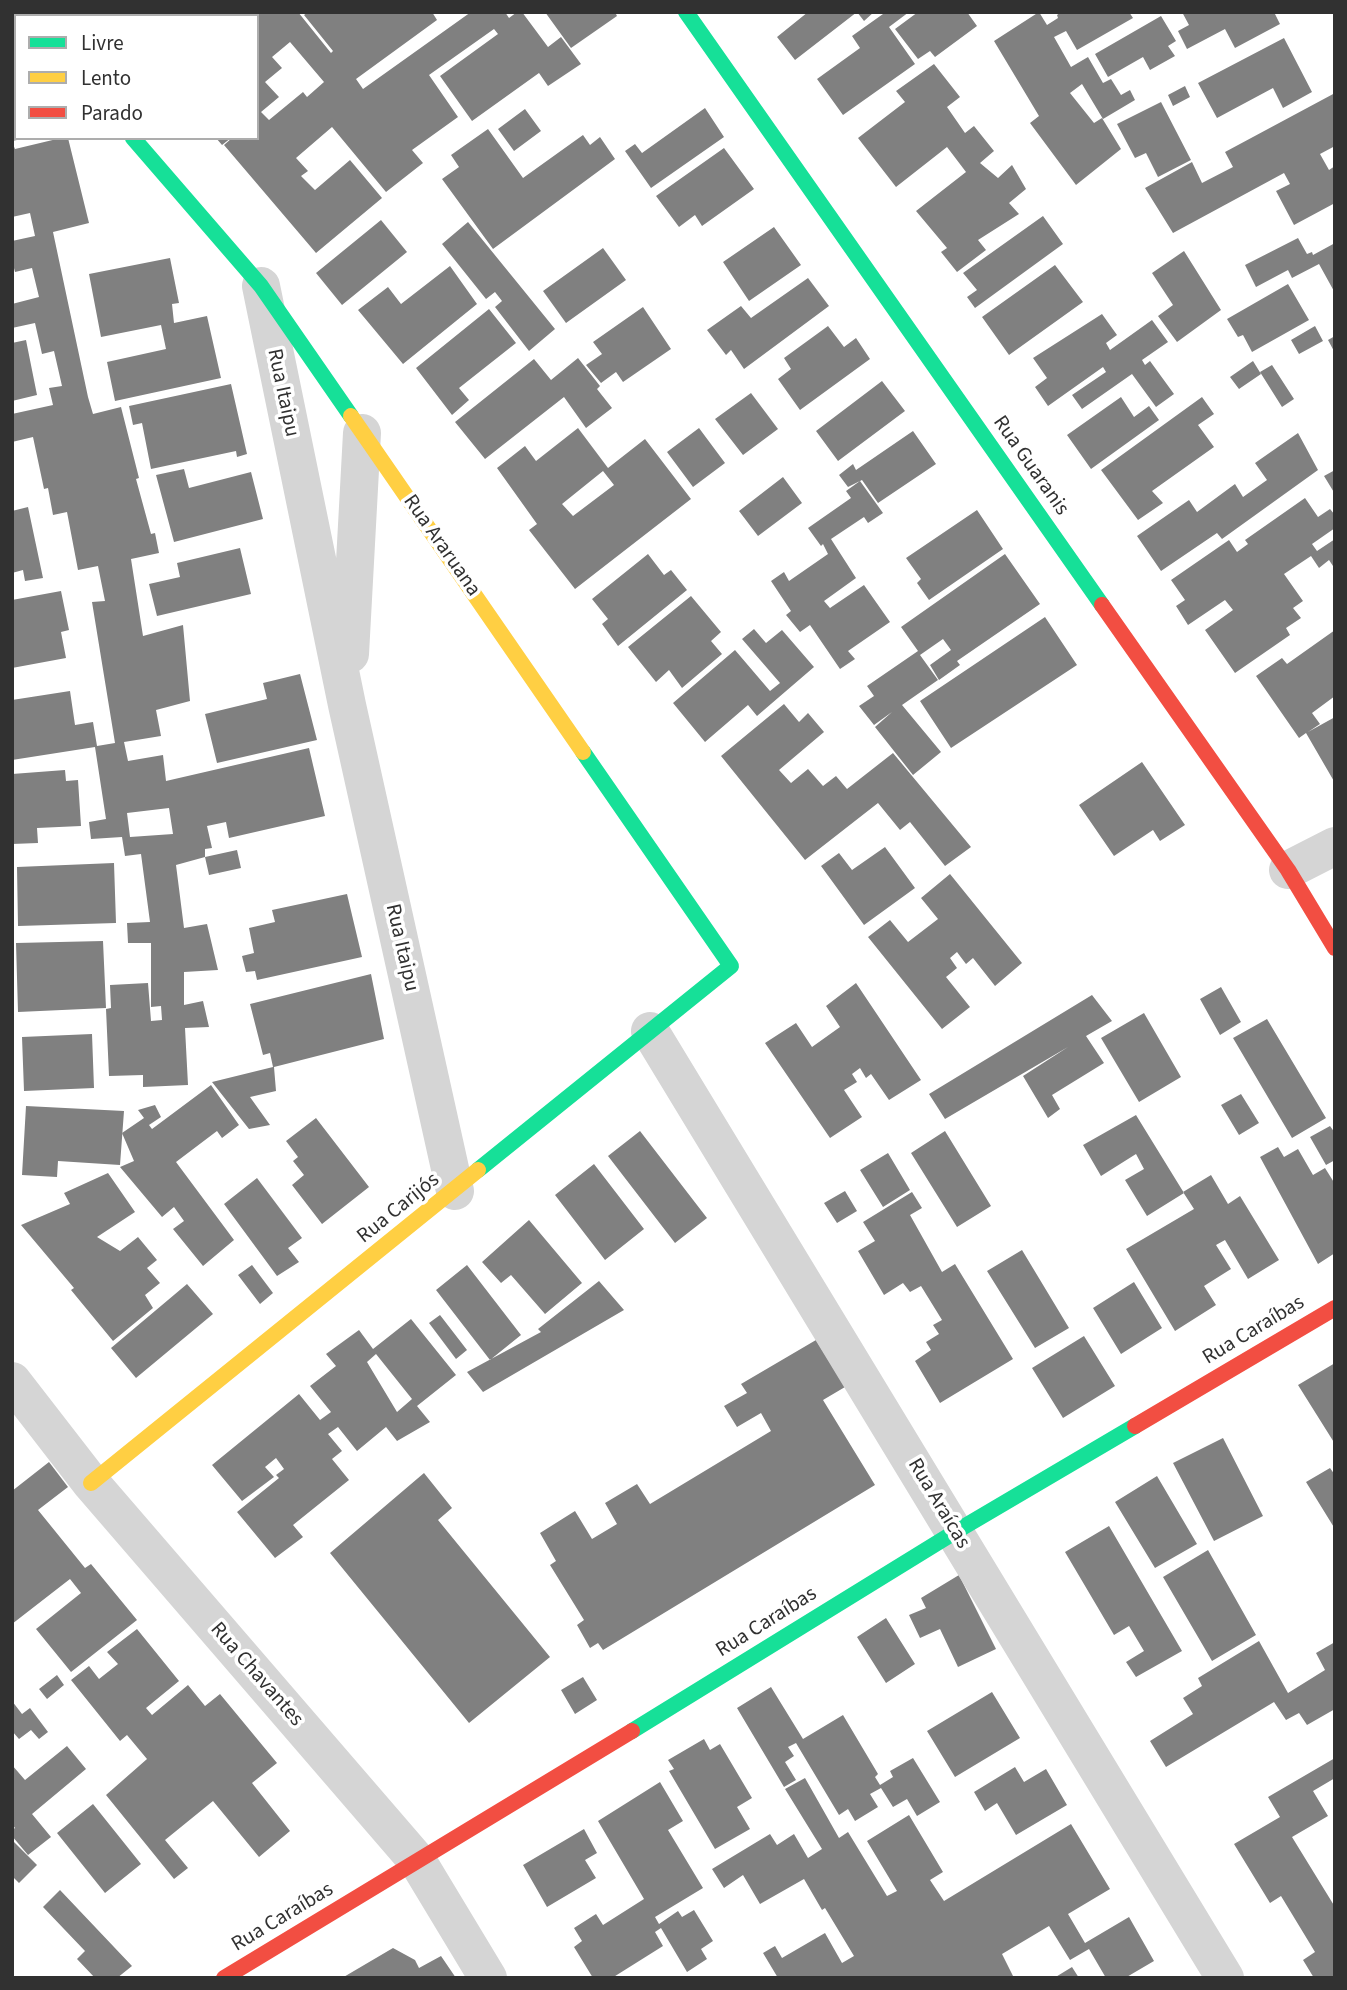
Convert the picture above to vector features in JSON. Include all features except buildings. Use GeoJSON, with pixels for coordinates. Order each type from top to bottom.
{"type":"FeatureCollection","features":[{"type":"Feature","properties":{"kind":"street","name":"Rua Guaranis"},"geometry":{"type":"LineString","coordinates":[[686,12],[1288,870],[1335,948]]}},
{"type":"Feature","properties":{"kind":"street","name":"Rua Araruana"},"geometry":{"type":"LineString","coordinates":[[135,140],[261,286],[731,966]]}},
{"type":"Feature","properties":{"kind":"street","name":"Rua Itaipu"},"geometry":{"type":"LineString","coordinates":[[261,286],[347,705],[454,1191]]}},
{"type":"Feature","properties":{"kind":"street","name":"Rua Itaipu"},"geometry":{"type":"LineString","coordinates":[[347,705],[362,433]]}},
{"type":"Feature","properties":{"kind":"street"},"geometry":{"type":"LineString","coordinates":[[1288,870],[1335,846]]}},
{"type":"Feature","properties":{"kind":"street","name":"Rua Carijós"},"geometry":{"type":"LineString","coordinates":[[91,1483],[731,966]]}},
{"type":"Feature","properties":{"kind":"street","name":"Rua Araícas"},"geometry":{"type":"LineString","coordinates":[[650,1031],[1225,1978]]}},
{"type":"Feature","properties":{"kind":"street","name":"Rua Caraíbas"},"geometry":{"type":"LineString","coordinates":[[224,1978],[955,1532],[1335,1308]]}},
{"type":"Feature","properties":{"kind":"street","name":"Rua Chavantes"},"geometry":{"type":"LineString","coordinates":[[12,1381],[91,1483],[418,1862],[488,1978]]}},
{"type":"Feature","properties":{"kind":"traffic: fast"},"geometry":{"type":"LineString","coordinates":[[686,12],[1102,605]]}},
{"type":"Feature","properties":{"kind":"traffic: fast"},"geometry":{"type":"LineString","coordinates":[[135,140],[261,286],[351,416]]}},
{"type":"Feature","properties":{"kind":"traffic: fast"},"geometry":{"type":"LineString","coordinates":[[478,1170],[731,966],[583,752]]}},
{"type":"Feature","properties":{"kind":"traffic: fast"},"geometry":{"type":"LineString","coordinates":[[632,1731],[955,1532],[1135,1426]]}},
{"type":"Feature","properties":{"kind":"traffic: slow"},"geometry":{"type":"LineString","coordinates":[[351,416],[583,752]]}},
{"type":"Feature","properties":{"kind":"traffic: slow"},"geometry":{"type":"LineString","coordinates":[[91,1483],[478,1170]]}},
{"type":"Feature","properties":{"kind":"traffic: jam"},"geometry":{"type":"LineString","coordinates":[[1102,605],[1288,870],[1335,948]]}},
{"type":"Feature","properties":{"kind":"traffic: jam"},"geometry":{"type":"LineString","coordinates":[[1135,1426],[1335,1308]]}},
{"type":"Feature","properties":{"kind":"traffic: jam"},"geometry":{"type":"LineString","coordinates":[[224,1978],[632,1731]]}}]}
